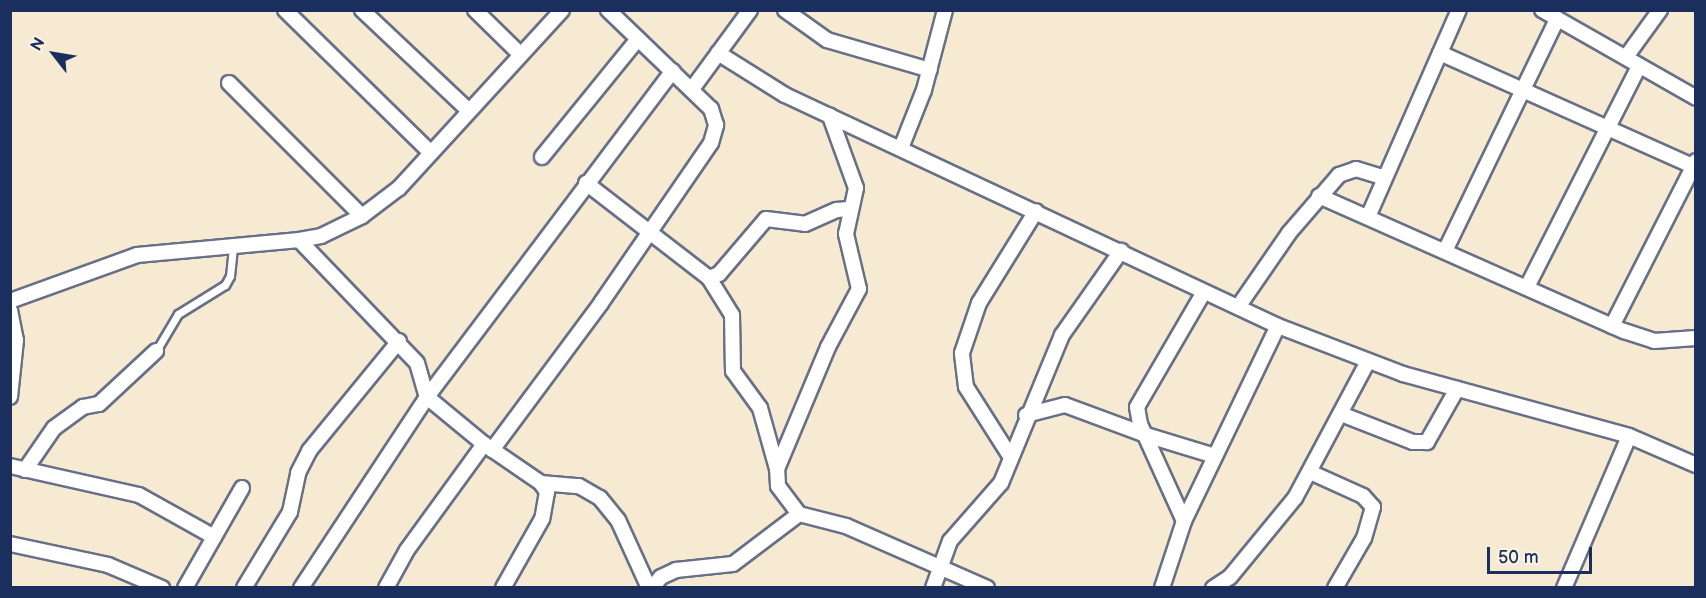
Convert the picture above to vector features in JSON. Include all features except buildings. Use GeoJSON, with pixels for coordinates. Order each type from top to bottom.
{"type":"FeatureCollection","features":[{"type":"Feature","properties":{"kind":"street"},"geometry":{"type":"LineString","coordinates":[[285,10],[431,153]]}},
{"type":"Feature","properties":{"kind":"street"},"geometry":{"type":"LineString","coordinates":[[362,10],[469,111]]}},
{"type":"Feature","properties":{"kind":"street"},"geometry":{"type":"LineString","coordinates":[[475,10],[521,55]]}},
{"type":"Feature","properties":{"kind":"street"},"geometry":{"type":"LineString","coordinates":[[10,301],[137,255],[233,244],[299,240],[321,236],[362,216],[399,188],[562,10]]}},
{"type":"Feature","properties":{"kind":"street"},"geometry":{"type":"LineString","coordinates":[[386,588],[407,550],[488,447],[651,230],[711,143],[716,125],[711,109],[608,10]]}},
{"type":"Feature","properties":{"kind":"street"},"geometry":{"type":"LineString","coordinates":[[692,89],[750,10]]}},
{"type":"Feature","properties":{"kind":"street"},"geometry":{"type":"LineString","coordinates":[[785,10],[827,40],[930,70]]}},
{"type":"Feature","properties":{"kind":"street"},"geometry":{"type":"LineString","coordinates":[[901,148],[930,70],[945,10]]}},
{"type":"Feature","properties":{"kind":"street"},"geometry":{"type":"LineString","coordinates":[[1368,217],[1459,10]]}},
{"type":"Feature","properties":{"kind":"street"},"geometry":{"type":"LineString","coordinates":[[1542,10],[1695,98]]}},
{"type":"Feature","properties":{"kind":"street"},"geometry":{"type":"LineString","coordinates":[[1626,57],[1660,10]]}},
{"type":"Feature","properties":{"kind":"street"},"geometry":{"type":"LineString","coordinates":[[1445,251],[1557,19]]}},
{"type":"Feature","properties":{"kind":"street"},"geometry":{"type":"LineString","coordinates":[[542,157],[638,39]]}},
{"type":"Feature","properties":{"kind":"street"},"geometry":{"type":"LineString","coordinates":[[718,53],[765,85],[1278,326],[1368,361],[1457,389],[1629,436],[1695,465]]}},
{"type":"Feature","properties":{"kind":"street"},"geometry":{"type":"LineString","coordinates":[[1440,53],[1694,164],[1612,326]]}},
{"type":"Feature","properties":{"kind":"street"},"geometry":{"type":"LineString","coordinates":[[1527,287],[1639,66]]}},
{"type":"Feature","properties":{"kind":"street"},"geometry":{"type":"LineString","coordinates":[[301,588],[427,397],[586,183],[673,71]]}},
{"type":"Feature","properties":{"kind":"street"},"geometry":{"type":"LineString","coordinates":[[230,83],[362,216]]}},
{"type":"Feature","properties":{"kind":"street"},"geometry":{"type":"LineString","coordinates":[[777,469],[828,347],[859,289],[847,250],[849,209],[856,188],[830,116]]}},
{"type":"Feature","properties":{"kind":"street"},"geometry":{"type":"LineString","coordinates":[[1238,307],[1319,196],[1348,170],[1385,178]]}},
{"type":"Feature","properties":{"kind":"street"},"geometry":{"type":"LineString","coordinates":[[586,183],[651,230],[710,278],[732,315],[733,371],[760,408],[777,469],[778,486],[799,514],[846,526],[987,588]]}},
{"type":"Feature","properties":{"kind":"street"},"geometry":{"type":"LineString","coordinates":[[1319,196],[1612,326],[1654,341],[1695,338]]}},
{"type":"Feature","properties":{"kind":"street"},"geometry":{"type":"LineString","coordinates":[[710,278],[719,274],[766,219],[805,224],[837,210],[849,209]]}},
{"type":"Feature","properties":{"kind":"street"},"geometry":{"type":"LineString","coordinates":[[1011,456],[966,387],[962,353],[979,303],[1036,211]]}},
{"type":"Feature","properties":{"kind":"street"},"geometry":{"type":"LineString","coordinates":[[299,240],[417,363],[427,397],[488,447],[541,483],[547,492],[542,519],[502,588]]}},
{"type":"Feature","properties":{"kind":"street"},"geometry":{"type":"LineString","coordinates":[[933,588],[938,568],[957,530],[1000,483],[1026,415],[1062,335],[1121,251]]}},
{"type":"Feature","properties":{"kind":"street"},"geometry":{"type":"LineString","coordinates":[[1184,521],[1137,414],[1141,395],[1204,292]]}},
{"type":"Feature","properties":{"kind":"street"},"geometry":{"type":"LineString","coordinates":[[10,310],[16,340],[10,397]]}},
{"type":"Feature","properties":{"kind":"street"},"geometry":{"type":"LineString","coordinates":[[1162,588],[1184,521],[1278,326]]}},
{"type":"Feature","properties":{"kind":"street"},"geometry":{"type":"LineString","coordinates":[[244,588],[290,512],[298,473],[309,451],[399,342]]}},
{"type":"Feature","properties":{"kind":"street"},"geometry":{"type":"LineString","coordinates":[[25,470],[54,428],[83,407],[99,404],[156,351]]}},
{"type":"Feature","properties":{"kind":"street"},"geometry":{"type":"LineString","coordinates":[[1212,588],[1230,577],[1270,532],[1310,472],[1368,361]]}},
{"type":"Feature","properties":{"kind":"street"},"geometry":{"type":"LineString","coordinates":[[1341,414],[1413,442],[1427,442],[1457,389]]}},
{"type":"Feature","properties":{"kind":"street"},"geometry":{"type":"LineString","coordinates":[[1026,415],[1065,405],[1146,435],[1215,456]]}},
{"type":"Feature","properties":{"kind":"street"},"geometry":{"type":"LineString","coordinates":[[1564,588],[1629,436]]}},
{"type":"Feature","properties":{"kind":"street"},"geometry":{"type":"LineString","coordinates":[[10,466],[140,495],[214,537]]}},
{"type":"Feature","properties":{"kind":"street"},"geometry":{"type":"LineString","coordinates":[[1310,472],[1363,496],[1373,507],[1364,538],[1335,588]]}},
{"type":"Feature","properties":{"kind":"street"},"geometry":{"type":"LineString","coordinates":[[541,483],[579,486],[600,498],[622,528],[650,588],[661,577],[676,570],[733,564],[799,514]]}},
{"type":"Feature","properties":{"kind":"street"},"geometry":{"type":"LineString","coordinates":[[185,588],[242,488]]}},
{"type":"Feature","properties":{"kind":"street"},"geometry":{"type":"LineString","coordinates":[[10,544],[108,565],[162,588]]}},
{"type":"Feature","properties":{"kind":"lane"},"geometry":{"type":"LineString","coordinates":[[156,351],[178,314],[225,285],[230,276],[233,244]]}}]}
